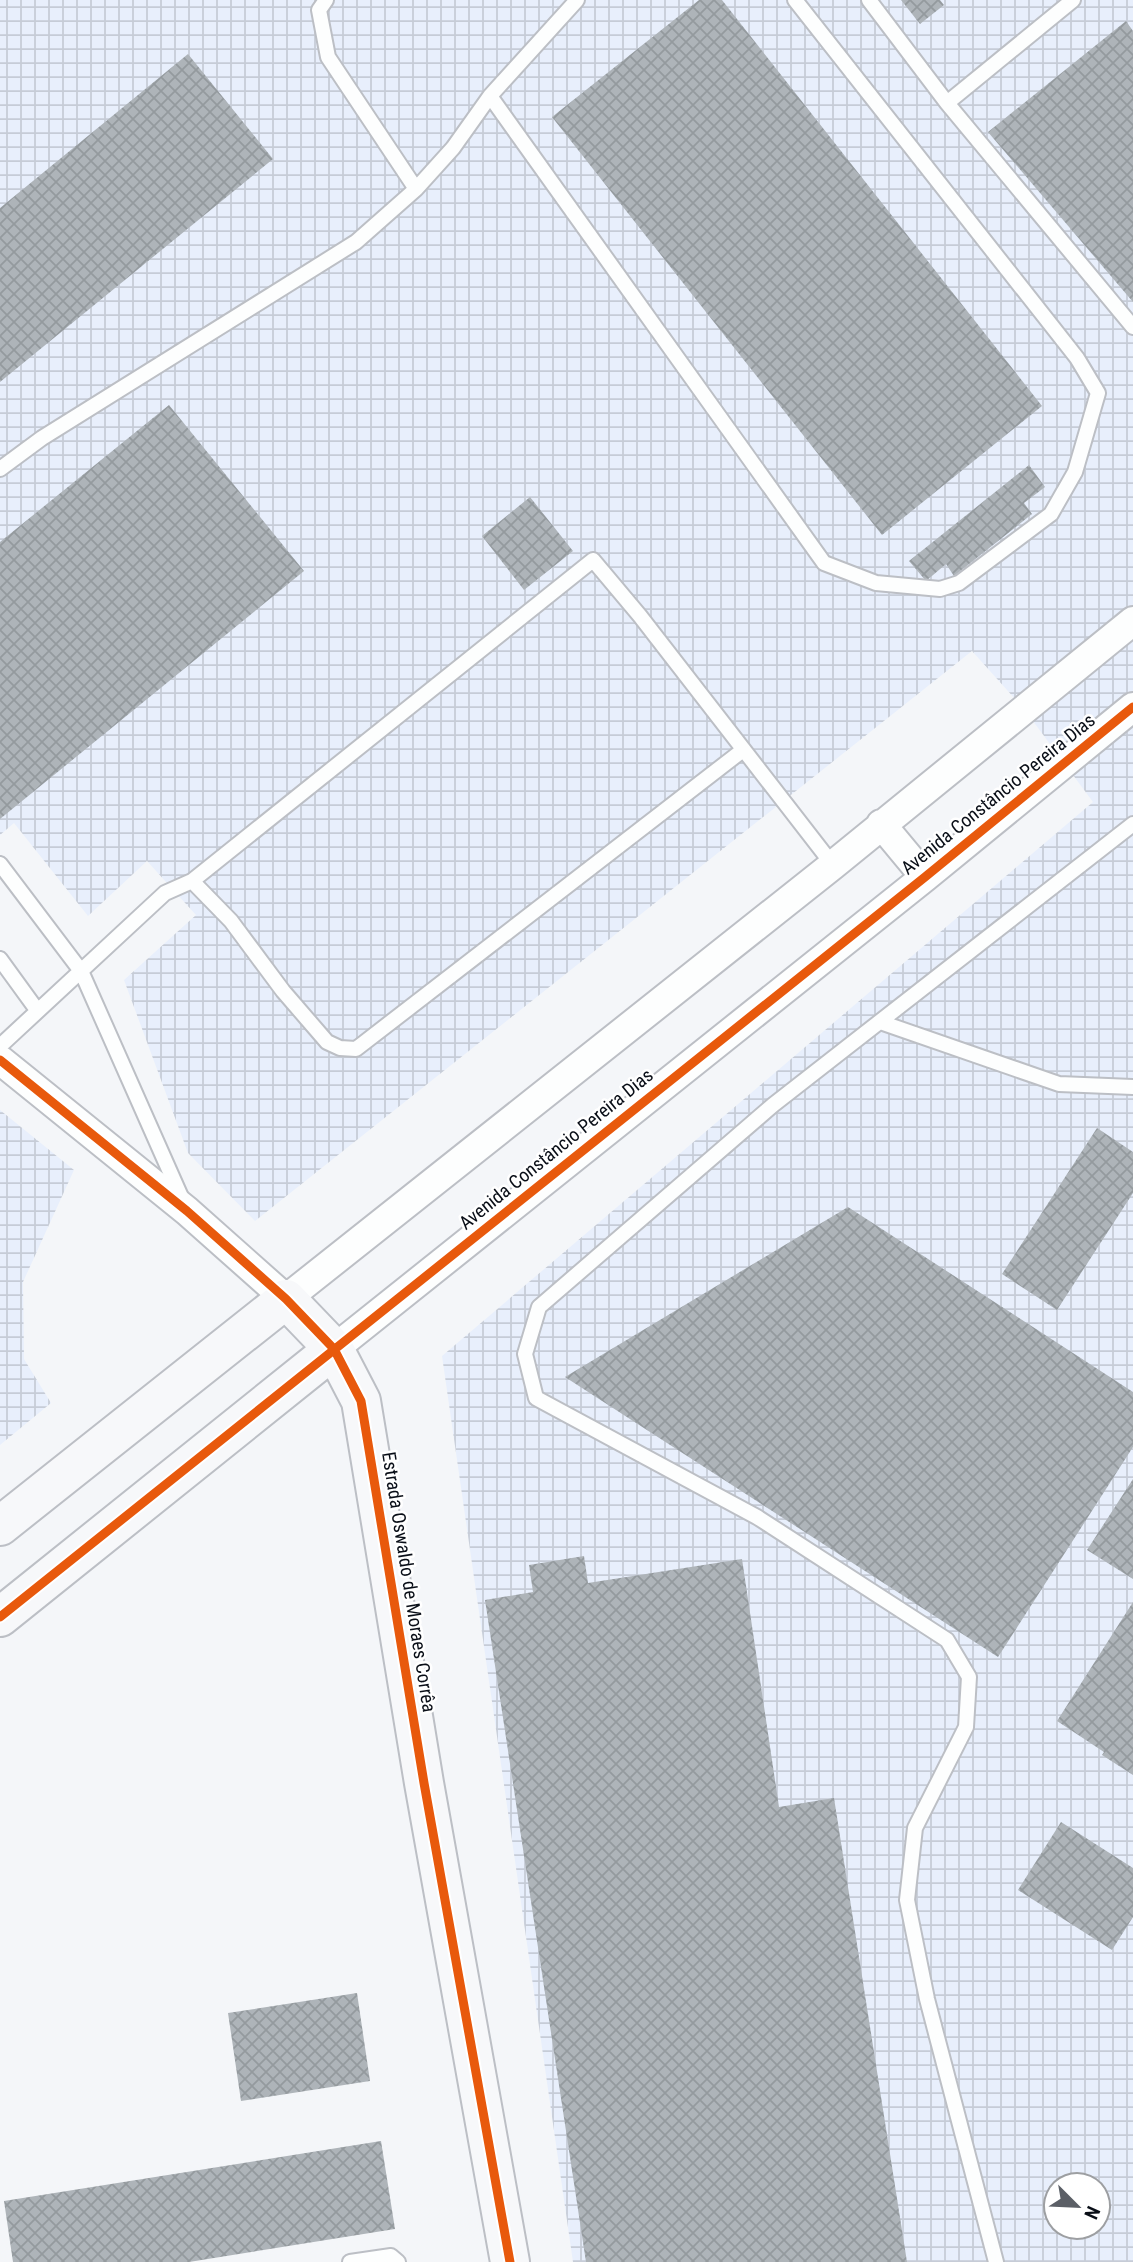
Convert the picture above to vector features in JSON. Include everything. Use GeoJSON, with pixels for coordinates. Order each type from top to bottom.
{"type":"FeatureCollection","features":[{"type":"Feature","properties":{"kind":"street"},"geometry":{"type":"LineString","coordinates":[[0,1526],[833,864],[1133,621]]}},
{"type":"Feature","properties":{"kind":"street","name":"Avenida Constâncio Pereira Dias"},"geometry":{"type":"LineString","coordinates":[[2,1610],[334,1349],[925,877],[1133,707]]}},
{"type":"Feature","properties":{"kind":"street"},"geometry":{"type":"LineString","coordinates":[[881,824],[925,877]]}},
{"type":"Feature","properties":{"kind":"street","name":"Estrada Oswaldo de Moraes Corrêa"},"geometry":{"type":"LineString","coordinates":[[0,1060],[187,1211],[286,1299],[334,1349],[361,1401],[424,1783],[510,2262]]}},
{"type":"Feature","properties":{"kind":"lane"},"geometry":{"type":"LineString","coordinates":[[326,0],[319,10],[328,57],[416,189]]}},
{"type":"Feature","properties":{"kind":"lane"},"geometry":{"type":"LineString","coordinates":[[0,469],[42,438],[356,242],[416,189],[453,148],[490,96],[578,0]]}},
{"type":"Feature","properties":{"kind":"lane"},"geometry":{"type":"LineString","coordinates":[[490,96],[824,563],[876,583],[940,589],[959,583],[1051,514],[1075,472],[1098,393],[1077,358],[795,0]]}},
{"type":"Feature","properties":{"kind":"lane"},"geometry":{"type":"LineString","coordinates":[[869,0],[947,103],[1133,327]]}},
{"type":"Feature","properties":{"kind":"lane"},"geometry":{"type":"LineString","coordinates":[[947,103],[1073,0]]}},
{"type":"Feature","properties":{"kind":"lane"},"geometry":{"type":"LineString","coordinates":[[0,1045],[165,893],[191,881],[593,560],[640,616],[833,864]]}},
{"type":"Feature","properties":{"kind":"lane"},"geometry":{"type":"LineString","coordinates":[[191,881],[231,921],[283,991],[327,1042],[340,1048],[356,1049],[743,750]]}},
{"type":"Feature","properties":{"kind":"lane"},"geometry":{"type":"LineString","coordinates":[[996,2262],[927,1999],[907,1900],[915,1828],[966,1727],[969,1677],[947,1640],[757,1517],[536,1398],[525,1353],[539,1307],[772,1105],[1133,824]]}},
{"type":"Feature","properties":{"kind":"lane"},"geometry":{"type":"LineString","coordinates":[[0,864],[80,971],[187,1211]]}},
{"type":"Feature","properties":{"kind":"lane"},"geometry":{"type":"LineString","coordinates":[[0,959],[37,1010]]}},
{"type":"Feature","properties":{"kind":"lane"},"geometry":{"type":"LineString","coordinates":[[880,1022],[1059,1084],[1133,1087]]}},
{"type":"Feature","properties":{"kind":"lane"},"geometry":{"type":"LineString","coordinates":[[350,2262],[391,2256],[398,2262]]}},
{"type":"Feature","properties":{"kind":"shaded area"},"geometry":{"type":"Polygon","coordinates":[[[0,0],[1133,0],[1133,2262],[573,2262],[442,1356],[1093,802],[1024,709],[972,651],[255,1221],[188,1153],[124,980],[196,915],[147,861],[88,916],[14,823],[0,835],[0,0]]]}},
{"type":"Feature","properties":{"kind":"shaded area"},"geometry":{"type":"Polygon","coordinates":[[[0,1110],[74,1170],[23,1282],[24,1359],[51,1403],[0,1445],[0,1110]]]}},
{"type":"Feature","properties":{"kind":"building"},"geometry":{"type":"Polygon","coordinates":[[[699,0],[722,0],[1042,406],[882,535],[552,117],[699,0]]]}},
{"type":"Feature","properties":{"kind":"building"},"geometry":{"type":"Polygon","coordinates":[[[901,0],[940,0],[944,5],[920,24],[901,0]]]}},
{"type":"Feature","properties":{"kind":"building"},"geometry":{"type":"Polygon","coordinates":[[[1126,21],[1133,31],[1133,302],[988,132],[1126,21]]]}},
{"type":"Feature","properties":{"kind":"building"},"geometry":{"type":"Polygon","coordinates":[[[188,54],[273,159],[0,382],[0,208],[188,54]]]}},
{"type":"Feature","properties":{"kind":"building"},"geometry":{"type":"Polygon","coordinates":[[[169,405],[304,571],[0,819],[0,542],[169,405]]]}},
{"type":"Feature","properties":{"kind":"building"},"geometry":{"type":"Polygon","coordinates":[[[1029,465],[1045,487],[1024,503],[1032,514],[954,576],[946,564],[926,581],[909,561],[1029,465]]]}},
{"type":"Feature","properties":{"kind":"building"},"geometry":{"type":"Polygon","coordinates":[[[530,497],[573,551],[524,590],[482,536],[530,497]]]}},
{"type":"Feature","properties":{"kind":"building"},"geometry":{"type":"Polygon","coordinates":[[[1097,1128],[1133,1152],[1133,1193],[1057,1310],[1002,1274],[1097,1128]]]}},
{"type":"Feature","properties":{"kind":"building"},"geometry":{"type":"Polygon","coordinates":[[[848,1207],[1133,1392],[1133,1447],[998,1657],[565,1377],[848,1207]]]}},
{"type":"Feature","properties":{"kind":"building"},"geometry":{"type":"Polygon","coordinates":[[[1133,1479],[1133,1579],[1087,1550],[1133,1479]]]}},
{"type":"Feature","properties":{"kind":"building"},"geometry":{"type":"Polygon","coordinates":[[[584,1556],[588,1583],[742,1559],[779,1807],[834,1798],[907,2262],[586,2262],[485,1600],[533,1592],[529,1565],[584,1556]]]}},
{"type":"Feature","properties":{"kind":"building"},"geometry":{"type":"Polygon","coordinates":[[[1133,1602],[1133,1775],[1057,1721],[1133,1602]]]}},
{"type":"Feature","properties":{"kind":"building"},"geometry":{"type":"Polygon","coordinates":[[[1061,1822],[1133,1868],[1133,1917],[1112,1950],[1018,1890],[1061,1822]]]}},
{"type":"Feature","properties":{"kind":"building"},"geometry":{"type":"Polygon","coordinates":[[[357,1993],[370,2081],[241,2101],[228,2013],[357,1993]]]}},
{"type":"Feature","properties":{"kind":"building"},"geometry":{"type":"Polygon","coordinates":[[[381,2141],[395,2229],[189,2262],[13,2262],[4,2201],[381,2141]]]}},
{"type":"Feature","properties":{"kind":"cycle path"},"geometry":{"type":"LineString","coordinates":[[0,1617],[925,877],[1133,707]]}},
{"type":"Feature","properties":{"kind":"cycle path"},"geometry":{"type":"LineString","coordinates":[[0,1060],[187,1211],[286,1299],[334,1349],[361,1401],[424,1783],[510,2262]]}}]}
